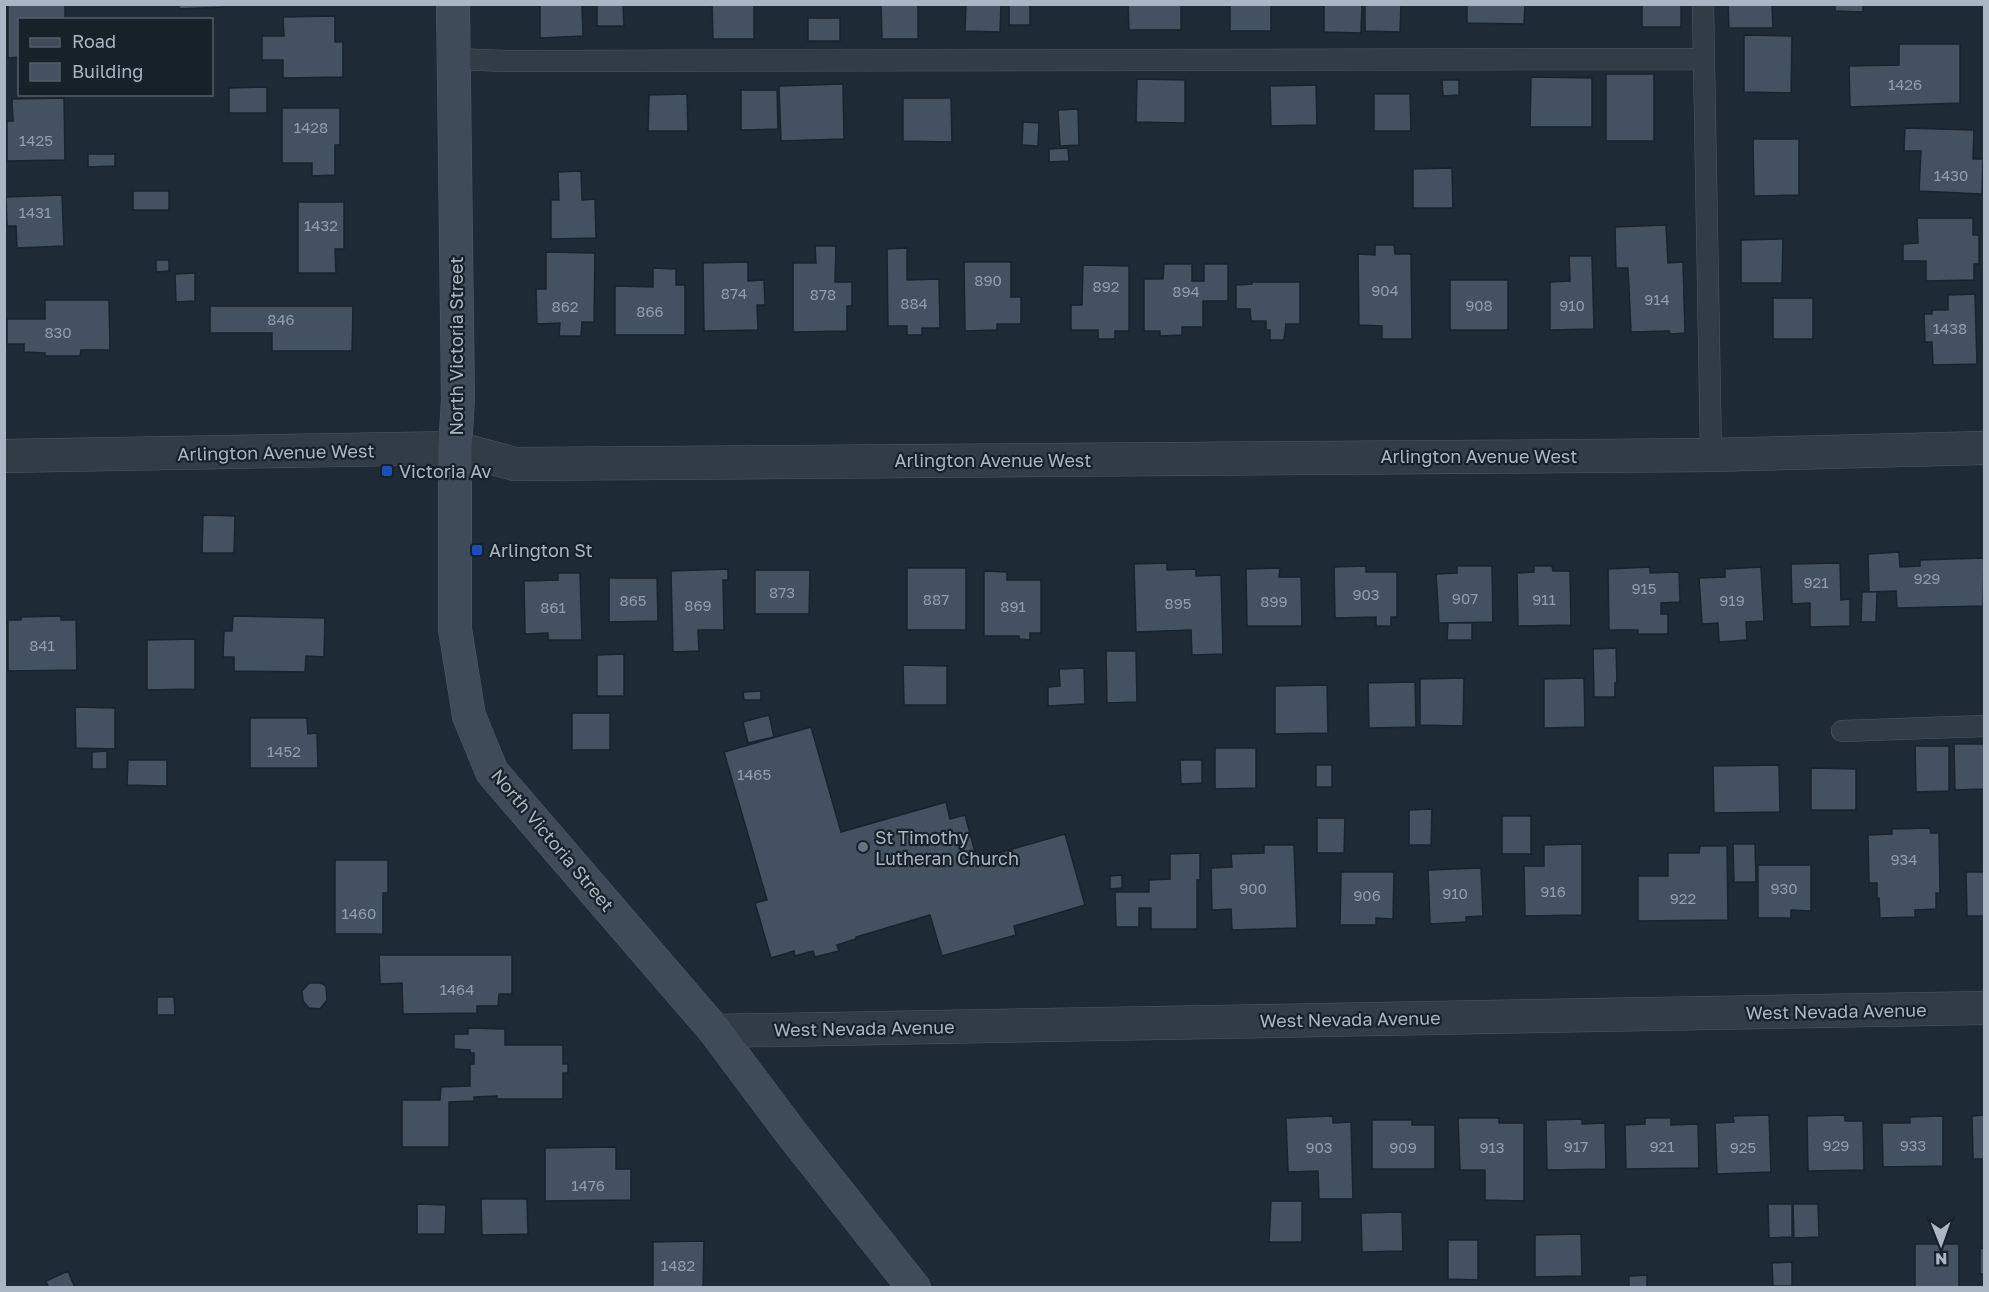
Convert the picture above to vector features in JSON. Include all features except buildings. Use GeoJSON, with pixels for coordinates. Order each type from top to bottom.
{"type":"FeatureCollection","features":[{"type":"Feature","properties":{"kind":"street","name":"North Victoria Street"},"geometry":{"type":"LineString","coordinates":[[453,4],[458,387],[455,448],[455,629],[470,716],[492,772],[715,1031],[799,1143],[914,1287]]}},
{"type":"Feature","properties":{"kind":"street","name":"Arlington Avenue West"},"geometry":{"type":"LineString","coordinates":[[4,456],[455,448],[515,464],[1711,455],[1984,448]]}},
{"type":"Feature","properties":{"kind":"street","name":"West Nevada Avenue"},"geometry":{"type":"LineString","coordinates":[[715,1031],[1984,1008]]}},
{"type":"Feature","properties":{"kind":"lane"},"geometry":{"type":"LineString","coordinates":[[1703,4],[1711,455]]}},
{"type":"Feature","properties":{"kind":"lane"},"geometry":{"type":"LineString","coordinates":[[454,59],[519,62],[1703,59]]}},
{"type":"Feature","properties":{"kind":"lane"},"geometry":{"type":"LineString","coordinates":[[1842,731],[1984,726]]}},
{"type":"Feature","properties":{"kind":"place","name":"Victoria Av"},"geometry":{"type":"Point","coordinates":[387,471]}},
{"type":"Feature","properties":{"kind":"place","name":"Arlington St"},"geometry":{"type":"Point","coordinates":[477,550]}},
{"type":"Feature","properties":{"kind":"place","name":"St Timothy Lutheran Church"},"geometry":{"type":"Point","coordinates":[863,847]}}]}
